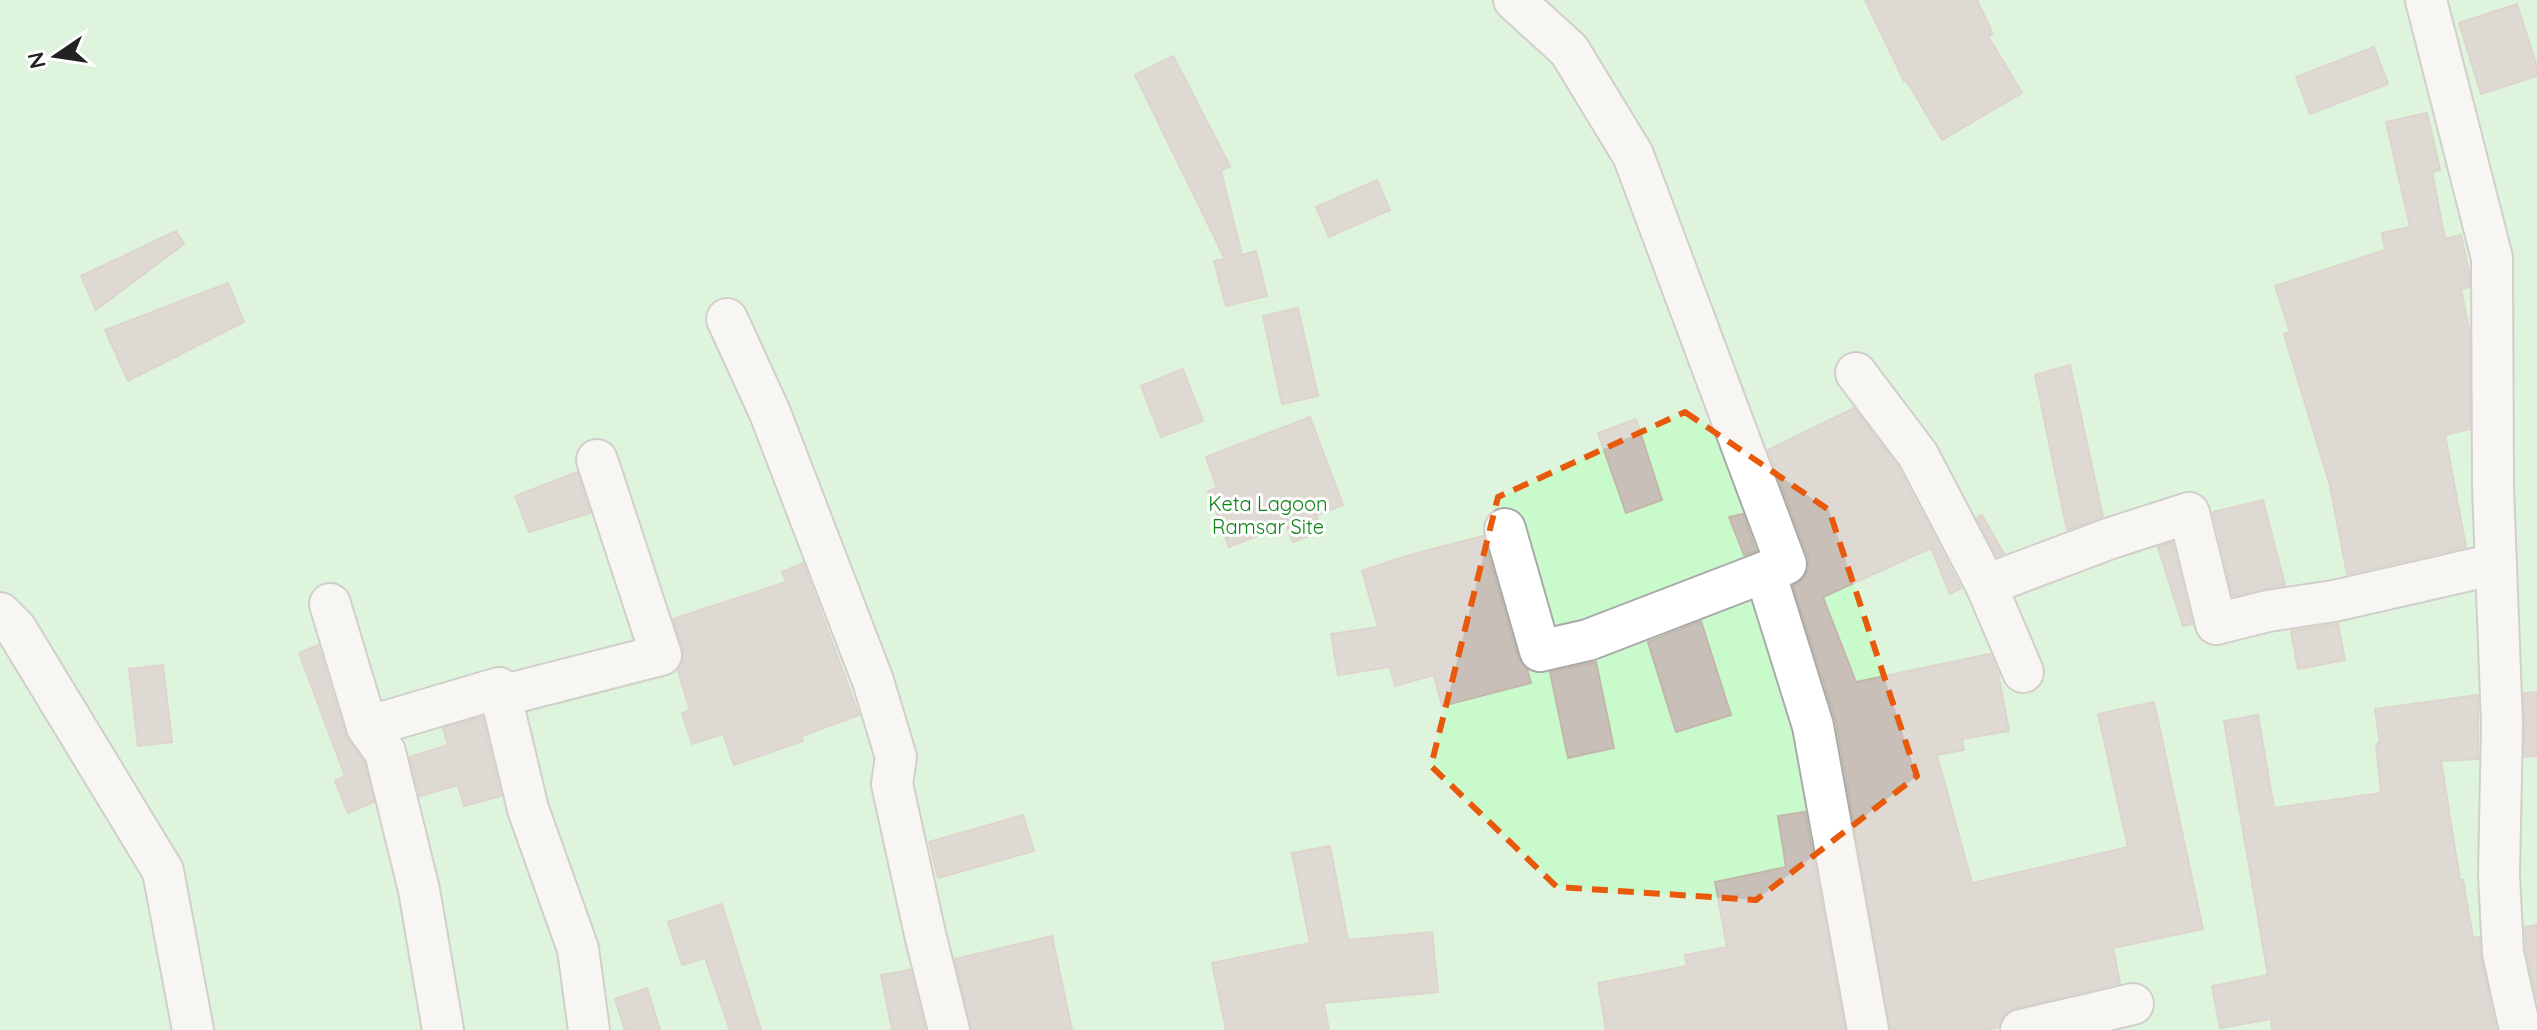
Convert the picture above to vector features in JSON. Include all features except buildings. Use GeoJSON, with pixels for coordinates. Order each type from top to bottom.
{"type":"FeatureCollection","features":[{"type":"Feature","properties":{"kind":"street"},"geometry":{"type":"LineString","coordinates":[[1505,529],[1540,651],[1588,640],[1786,564],[1633,155],[1569,50],[1514,0]]}},
{"type":"Feature","properties":{"kind":"street"},"geometry":{"type":"LineString","coordinates":[[2426,0],[2492,258],[2496,564],[2502,724],[2499,876],[2503,953],[2520,1030]]}},
{"type":"Feature","properties":{"kind":"street"},"geometry":{"type":"LineString","coordinates":[[727,319],[770,413],[873,681],[896,757],[892,784],[949,1030]]}},
{"type":"Feature","properties":{"kind":"street"},"geometry":{"type":"LineString","coordinates":[[1856,373],[1918,455],[1986,585],[2023,672]]}},
{"type":"Feature","properties":{"kind":"street"},"geometry":{"type":"LineString","coordinates":[[501,696],[661,655],[597,460]]}},
{"type":"Feature","properties":{"kind":"street"},"geometry":{"type":"LineString","coordinates":[[1986,585],[2111,538],[2189,513],[2216,624],[2496,564]]}},
{"type":"Feature","properties":{"kind":"street"},"geometry":{"type":"LineString","coordinates":[[1765,572],[1813,726],[1868,1030]]}},
{"type":"Feature","properties":{"kind":"street"},"geometry":{"type":"LineString","coordinates":[[330,604],[367,727],[385,752],[419,890],[443,1030]]}},
{"type":"Feature","properties":{"kind":"street"},"geometry":{"type":"LineString","coordinates":[[0,613],[16,629],[163,871],[193,1030]]}},
{"type":"Feature","properties":{"kind":"street"},"geometry":{"type":"LineString","coordinates":[[367,727],[499,688],[528,809],[578,949],[589,1030]]}},
{"type":"Feature","properties":{"kind":"street"},"geometry":{"type":"LineString","coordinates":[[2021,1030],[2133,1004]]}},
{"type":"Feature","properties":{"kind":"highlighted area"},"geometry":{"type":"Polygon","coordinates":[[[1685,412],[1829,510],[1917,776],[1756,900],[1557,887],[1431,766],[1498,497],[1685,412]]]}},
{"type":"Feature","properties":{"kind":"green space","name":"Keta Lagoon Ramsar Site"},"geometry":{"type":"Polygon","coordinates":[[[0,0],[2537,0],[2537,1030],[0,1030],[0,0]]]}}]}
